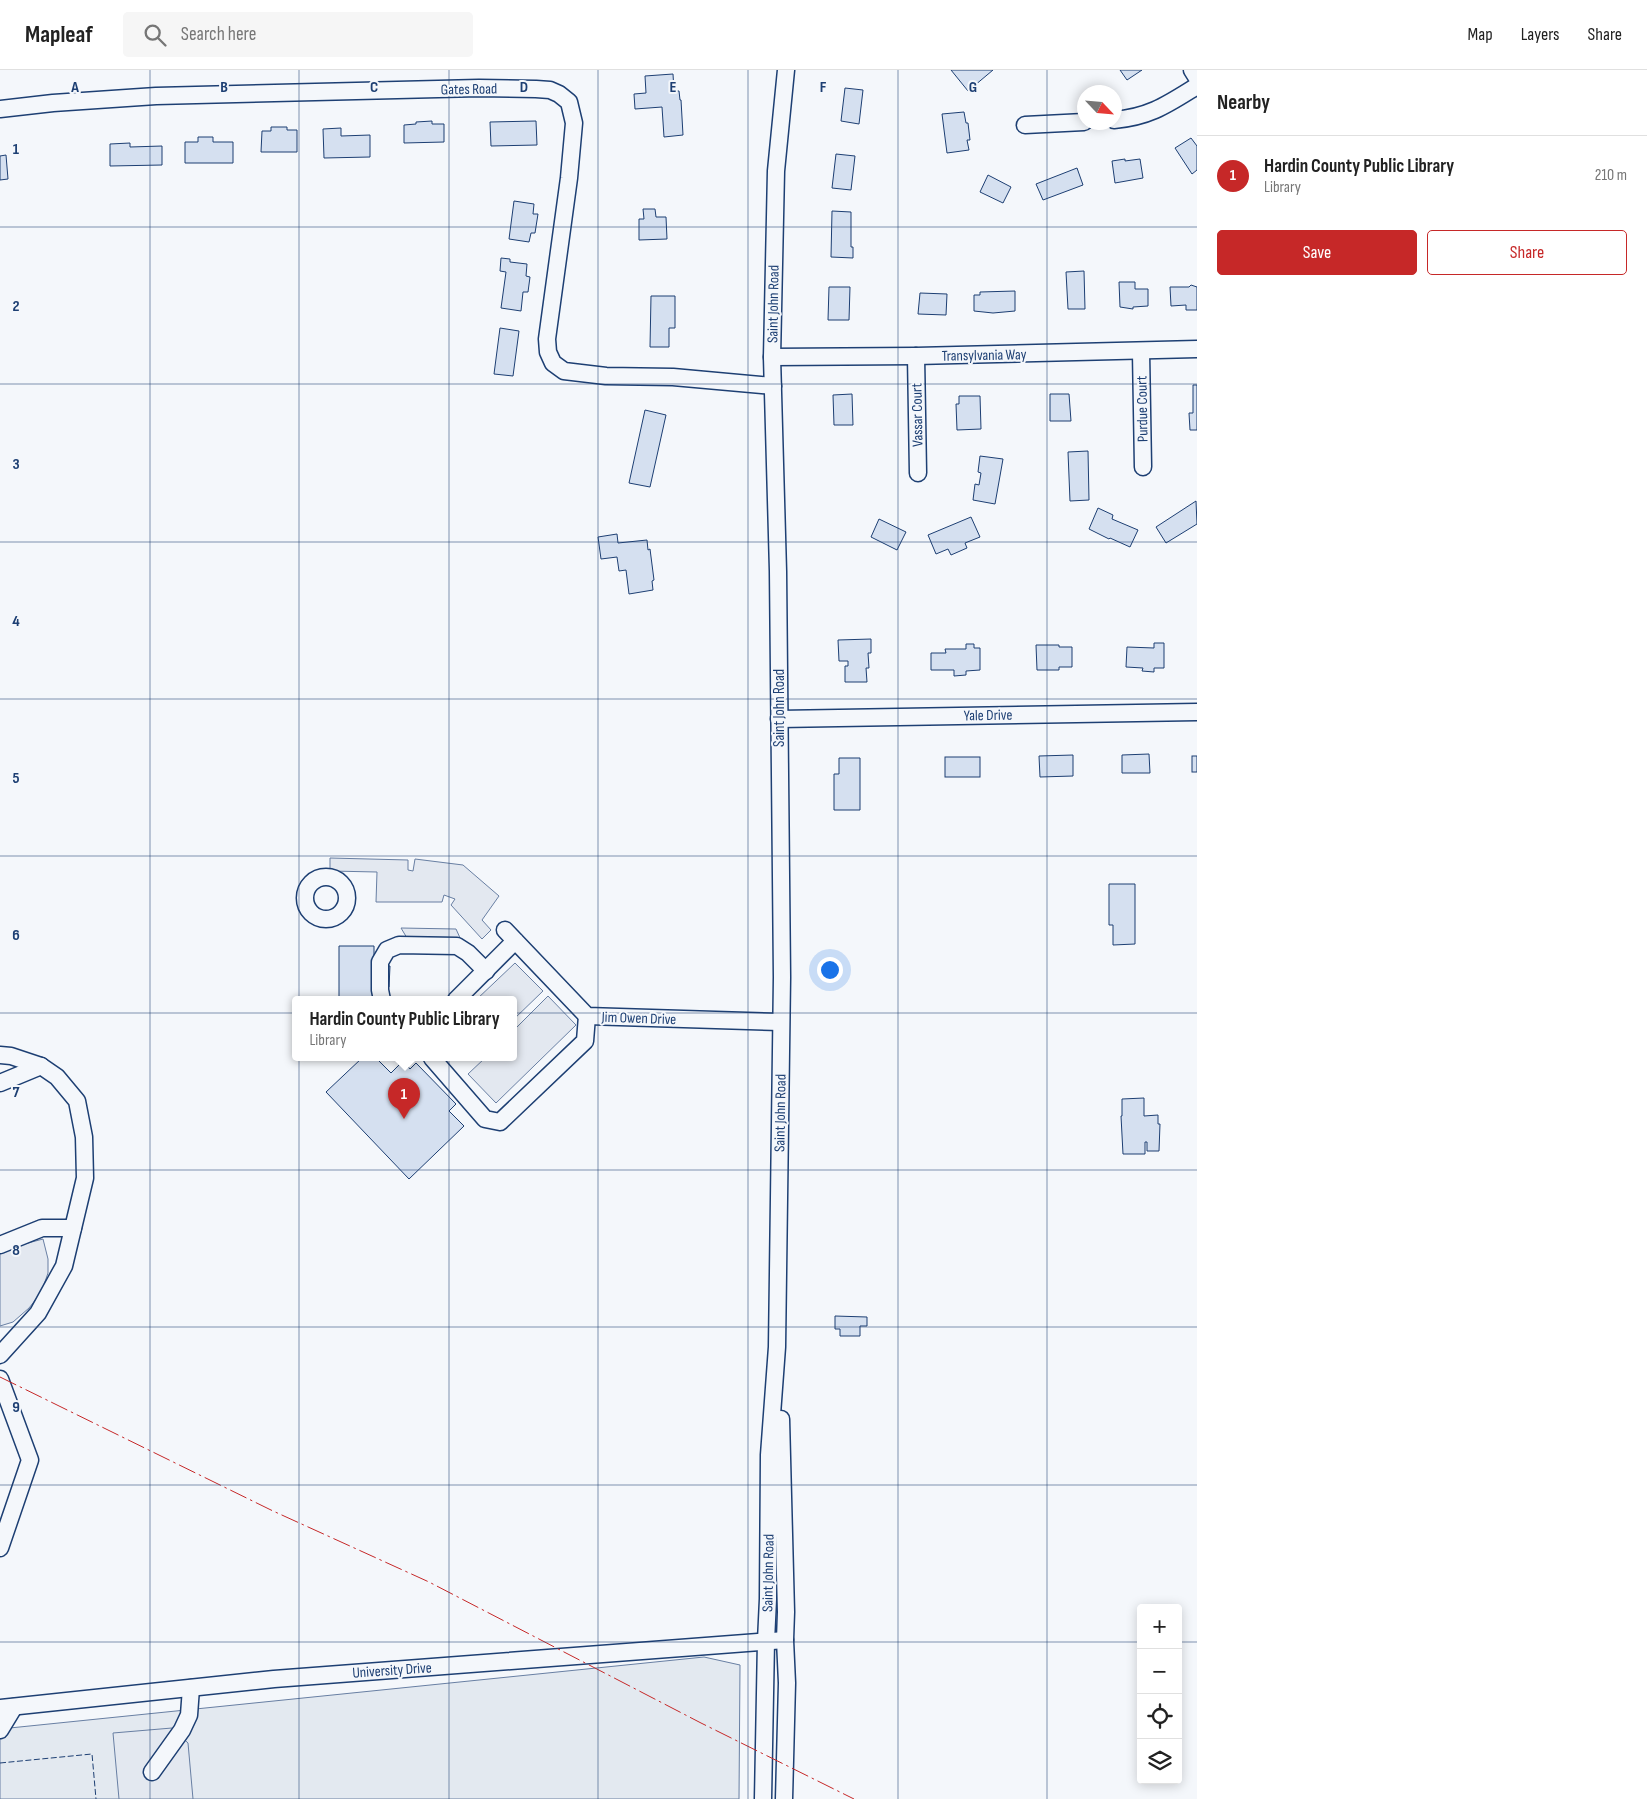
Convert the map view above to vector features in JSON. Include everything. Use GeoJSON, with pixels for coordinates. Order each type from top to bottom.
{"type":"FeatureCollection","features":[{"type":"Feature","properties":{"kind":"street","name":"Saint John Road"},"geometry":{"type":"LineString","coordinates":[[784,1799],[787,1683],[786,1612],[777,1347],[780,719],[772,357],[776,171],[786,70]]}},
{"type":"Feature","properties":{"kind":"street"},"geometry":{"type":"LineString","coordinates":[[1192,70],[1197,78]]}},
{"type":"Feature","properties":{"kind":"street"},"geometry":{"type":"LineString","coordinates":[[1122,119],[1139,117],[1162,108],[1197,86]]}},
{"type":"Feature","properties":{"kind":"street","name":"Gates Road"},"geometry":{"type":"LineString","coordinates":[[0,109],[53,103],[156,96],[479,88],[550,90],[559,94],[568,102],[574,124],[569,178],[547,339],[548,352],[554,363],[564,371],[606,376],[673,377],[773,386]]}},
{"type":"Feature","properties":{"kind":"street"},"geometry":{"type":"LineString","coordinates":[[1025,125],[1077,122]]}},
{"type":"Feature","properties":{"kind":"street","name":"Transylvania Way"},"geometry":{"type":"LineString","coordinates":[[772,357],[1141,352],[1197,349]]}},
{"type":"Feature","properties":{"kind":"street","name":"Purdue Court"},"geometry":{"type":"LineString","coordinates":[[1141,352],[1143,467]]}},
{"type":"Feature","properties":{"kind":"street","name":"Vassar Court"},"geometry":{"type":"LineString","coordinates":[[916,356],[918,473]]}},
{"type":"Feature","properties":{"kind":"street","name":"Yale Drive"},"geometry":{"type":"LineString","coordinates":[[780,719],[1197,712]]}},
{"type":"Feature","properties":{"kind":"street","name":"Jim Owen Drive"},"geometry":{"type":"LineString","coordinates":[[486,971],[510,935],[586,1016],[780,1022]]}},
{"type":"Feature","properties":{"kind":"street"},"geometry":{"type":"LineString","coordinates":[[381,996],[380,962],[387,950],[399,945],[457,946],[468,953],[486,971],[460,996]]}},
{"type":"Feature","properties":{"kind":"street"},"geometry":{"type":"LineString","coordinates":[[435,1061],[485,1119],[500,1122],[585,1041],[586,1016]]}},
{"type":"Feature","properties":{"kind":"street"},"geometry":{"type":"LineString","coordinates":[[0,1055],[11,1056],[41,1066],[57,1077],[77,1101],[84,1137],[85,1178],[64,1266],[38,1313],[0,1355]]}},
{"type":"Feature","properties":{"kind":"street"},"geometry":{"type":"LineString","coordinates":[[0,1083],[41,1066]]}},
{"type":"Feature","properties":{"kind":"street"},"geometry":{"type":"LineString","coordinates":[[0,1245],[42,1228],[73,1228]]}},
{"type":"Feature","properties":{"kind":"street","name":"Saint John Road"},"geometry":{"type":"LineString","coordinates":[[763,1799],[770,1455],[777,1347]]}},
{"type":"Feature","properties":{"kind":"street"},"geometry":{"type":"LineString","coordinates":[[0,1379],[30,1460],[0,1548]]}},
{"type":"Feature","properties":{"kind":"street","name":"University Drive"},"geometry":{"type":"LineString","coordinates":[[7,1708],[274,1679],[785,1640]]}},
{"type":"Feature","properties":{"kind":"street"},"geometry":{"type":"LineString","coordinates":[[152,1772],[182,1730],[189,1714],[191,1688]]}},
{"type":"Feature","properties":{"kind":"street"},"geometry":{"type":"LineString","coordinates":[[0,1730],[7,1708]]}},
{"type":"Feature","properties":{"kind":"shaded area"},"geometry":{"type":"Polygon","coordinates":[[[330,858],[408,860],[408,870],[413,871],[415,859],[463,865],[499,896],[482,920],[491,930],[482,939],[451,905],[455,899],[444,895],[442,902],[376,902],[377,872],[330,871],[330,858]]]}},
{"type":"Feature","properties":{"kind":"shaded area"},"geometry":{"type":"Polygon","coordinates":[[[401,928],[456,929],[461,940],[407,938],[401,928]]]}},
{"type":"Feature","properties":{"kind":"shaded area"},"geometry":{"type":"Polygon","coordinates":[[[515,963],[543,991],[517,1016],[517,996],[480,996],[515,963]]]}},
{"type":"Feature","properties":{"kind":"shaded area"},"geometry":{"type":"Polygon","coordinates":[[[548,996],[576,1025],[496,1103],[468,1074],[482,1061],[517,1061],[517,1027],[548,996]]]}},
{"type":"Feature","properties":{"kind":"shaded area"},"geometry":{"type":"Polygon","coordinates":[[[43,1239],[48,1259],[48,1273],[41,1293],[29,1308],[13,1322],[0,1326],[0,1253],[13,1247],[43,1239]]]}},
{"type":"Feature","properties":{"kind":"shaded area"},"geometry":{"type":"Polygon","coordinates":[[[704,1657],[740,1665],[739,1799],[0,1799],[0,1729],[704,1657]]]}},
{"type":"Feature","properties":{"kind":"shaded area"},"geometry":{"type":"Polygon","coordinates":[[[172,1728],[188,1743],[193,1799],[119,1799],[113,1733],[172,1728]]]}},
{"type":"Feature","properties":{"kind":"building"},"geometry":{"type":"Polygon","coordinates":[[[951,70],[993,70],[968,91],[951,70]]]}},
{"type":"Feature","properties":{"kind":"building"},"geometry":{"type":"Polygon","coordinates":[[[1120,70],[1142,70],[1127,80],[1120,70]]]}},
{"type":"Feature","properties":{"kind":"building"},"geometry":{"type":"Polygon","coordinates":[[[673,74],[674,91],[679,91],[681,100],[683,135],[664,137],[662,107],[635,109],[634,94],[646,93],[645,76],[673,74]]]}},
{"type":"Feature","properties":{"kind":"building"},"geometry":{"type":"Polygon","coordinates":[[[845,88],[863,90],[859,124],[841,121],[845,88]]]}},
{"type":"Feature","properties":{"kind":"building"},"geometry":{"type":"Polygon","coordinates":[[[964,112],[966,123],[968,123],[970,140],[967,140],[969,150],[947,153],[942,114],[964,112]]]}},
{"type":"Feature","properties":{"kind":"building"},"geometry":{"type":"Polygon","coordinates":[[[432,121],[432,124],[444,124],[444,142],[404,143],[404,125],[432,121]]]}},
{"type":"Feature","properties":{"kind":"building"},"geometry":{"type":"Polygon","coordinates":[[[536,121],[537,145],[491,146],[490,122],[536,121]]]}},
{"type":"Feature","properties":{"kind":"building"},"geometry":{"type":"Polygon","coordinates":[[[271,127],[287,127],[287,130],[297,130],[297,152],[261,152],[262,131],[271,131],[271,127]]]}},
{"type":"Feature","properties":{"kind":"building"},"geometry":{"type":"Polygon","coordinates":[[[341,128],[341,136],[370,135],[370,157],[324,158],[323,129],[341,128]]]}},
{"type":"Feature","properties":{"kind":"building"},"geometry":{"type":"Polygon","coordinates":[[[198,137],[213,137],[213,142],[233,142],[233,163],[185,163],[185,142],[198,142],[198,137]]]}},
{"type":"Feature","properties":{"kind":"building"},"geometry":{"type":"Polygon","coordinates":[[[1191,138],[1197,146],[1197,170],[1192,174],[1175,148],[1191,138]]]}},
{"type":"Feature","properties":{"kind":"building"},"geometry":{"type":"Polygon","coordinates":[[[130,143],[130,147],[162,146],[162,165],[110,166],[110,144],[130,143]]]}},
{"type":"Feature","properties":{"kind":"building"},"geometry":{"type":"Polygon","coordinates":[[[836,154],[855,156],[851,190],[832,188],[836,154]]]}},
{"type":"Feature","properties":{"kind":"building"},"geometry":{"type":"Polygon","coordinates":[[[6,155],[8,179],[0,180],[0,156],[6,155]]]}},
{"type":"Feature","properties":{"kind":"building"},"geometry":{"type":"Polygon","coordinates":[[[1125,159],[1125,161],[1140,159],[1143,178],[1115,183],[1112,161],[1125,159]]]}},
{"type":"Feature","properties":{"kind":"building"},"geometry":{"type":"Polygon","coordinates":[[[1077,168],[1083,185],[1043,200],[1036,184],[1077,168]]]}},
{"type":"Feature","properties":{"kind":"building"},"geometry":{"type":"Polygon","coordinates":[[[988,175],[1011,187],[1003,203],[980,192],[988,175]]]}},
{"type":"Feature","properties":{"kind":"building"},"geometry":{"type":"Polygon","coordinates":[[[514,201],[534,204],[533,214],[538,214],[535,233],[531,233],[529,242],[509,239],[514,201]]]}},
{"type":"Feature","properties":{"kind":"building"},"geometry":{"type":"Polygon","coordinates":[[[643,209],[655,209],[656,217],[666,217],[667,239],[639,240],[639,219],[644,219],[643,209]]]}},
{"type":"Feature","properties":{"kind":"building"},"geometry":{"type":"Polygon","coordinates":[[[832,211],[851,212],[851,247],[853,247],[853,258],[831,257],[832,211]]]}},
{"type":"Feature","properties":{"kind":"building"},"geometry":{"type":"Polygon","coordinates":[[[501,258],[510,259],[510,262],[527,264],[526,276],[530,277],[528,292],[523,292],[521,311],[501,308],[506,272],[500,271],[501,258]]]}},
{"type":"Feature","properties":{"kind":"building"},"geometry":{"type":"Polygon","coordinates":[[[1084,271],[1085,309],[1068,309],[1066,272],[1084,271]]]}},
{"type":"Feature","properties":{"kind":"building"},"geometry":{"type":"Polygon","coordinates":[[[1119,282],[1135,282],[1135,289],[1148,289],[1148,306],[1133,307],[1133,309],[1120,307],[1119,282]]]}},
{"type":"Feature","properties":{"kind":"building"},"geometry":{"type":"Polygon","coordinates":[[[1191,285],[1197,287],[1197,310],[1186,310],[1186,305],[1171,306],[1170,287],[1189,287],[1191,285]]]}},
{"type":"Feature","properties":{"kind":"building"},"geometry":{"type":"Polygon","coordinates":[[[829,287],[850,287],[849,320],[828,320],[829,287]]]}},
{"type":"Feature","properties":{"kind":"building"},"geometry":{"type":"Polygon","coordinates":[[[1015,291],[1015,311],[993,313],[974,311],[974,295],[980,295],[980,292],[1015,291]]]}},
{"type":"Feature","properties":{"kind":"building"},"geometry":{"type":"Polygon","coordinates":[[[920,293],[947,294],[946,315],[918,314],[920,293]]]}},
{"type":"Feature","properties":{"kind":"building"},"geometry":{"type":"Polygon","coordinates":[[[651,296],[675,296],[675,328],[669,328],[669,347],[650,347],[651,296]]]}},
{"type":"Feature","properties":{"kind":"building"},"geometry":{"type":"Polygon","coordinates":[[[500,328],[519,331],[513,376],[494,374],[500,328]]]}},
{"type":"Feature","properties":{"kind":"building"},"geometry":{"type":"Polygon","coordinates":[[[1193,385],[1197,385],[1197,430],[1190,430],[1189,413],[1193,413],[1193,385]]]}},
{"type":"Feature","properties":{"kind":"building"},"geometry":{"type":"Polygon","coordinates":[[[852,394],[853,425],[834,425],[833,395],[852,394]]]}},
{"type":"Feature","properties":{"kind":"building"},"geometry":{"type":"Polygon","coordinates":[[[1050,394],[1069,394],[1071,421],[1050,421],[1050,394]]]}},
{"type":"Feature","properties":{"kind":"building"},"geometry":{"type":"Polygon","coordinates":[[[959,396],[980,396],[981,429],[957,430],[956,404],[959,404],[959,396]]]}},
{"type":"Feature","properties":{"kind":"building"},"geometry":{"type":"Polygon","coordinates":[[[645,410],[666,415],[650,487],[629,483],[645,410]]]}},
{"type":"Feature","properties":{"kind":"building"},"geometry":{"type":"Polygon","coordinates":[[[1088,451],[1089,500],[1070,501],[1068,452],[1088,451]]]}},
{"type":"Feature","properties":{"kind":"building"},"geometry":{"type":"Polygon","coordinates":[[[980,456],[1003,459],[995,504],[973,500],[975,484],[979,485],[981,473],[978,472],[980,456]]]}},
{"type":"Feature","properties":{"kind":"building"},"geometry":{"type":"Polygon","coordinates":[[[1196,501],[1197,524],[1166,543],[1156,527],[1196,501]]]}},
{"type":"Feature","properties":{"kind":"building"},"geometry":{"type":"Polygon","coordinates":[[[1098,508],[1113,515],[1112,519],[1138,530],[1130,547],[1089,529],[1098,508]]]}},
{"type":"Feature","properties":{"kind":"building"},"geometry":{"type":"Polygon","coordinates":[[[971,517],[980,537],[965,543],[967,548],[951,555],[948,549],[936,554],[928,535],[971,517]]]}},
{"type":"Feature","properties":{"kind":"building"},"geometry":{"type":"Polygon","coordinates":[[[879,519],[906,532],[897,550],[871,537],[879,519]]]}},
{"type":"Feature","properties":{"kind":"building"},"geometry":{"type":"Polygon","coordinates":[[[617,534],[618,543],[647,540],[654,580],[652,581],[653,590],[629,594],[626,570],[619,571],[617,557],[601,559],[598,537],[617,534]]]}},
{"type":"Feature","properties":{"kind":"building"},"geometry":{"type":"Polygon","coordinates":[[[871,639],[871,653],[868,653],[869,668],[866,668],[867,682],[845,682],[845,666],[848,666],[848,661],[839,661],[838,640],[871,639]]]}},
{"type":"Feature","properties":{"kind":"building"},"geometry":{"type":"Polygon","coordinates":[[[1154,643],[1164,643],[1164,668],[1154,668],[1154,672],[1142,671],[1143,668],[1126,667],[1127,647],[1154,648],[1154,643]]]}},
{"type":"Feature","properties":{"kind":"building"},"geometry":{"type":"Polygon","coordinates":[[[966,644],[974,644],[974,648],[980,648],[980,670],[966,671],[966,675],[954,676],[954,670],[931,670],[931,653],[946,653],[945,649],[966,649],[966,644]]]}},
{"type":"Feature","properties":{"kind":"building"},"geometry":{"type":"Polygon","coordinates":[[[1036,645],[1072,647],[1072,667],[1059,667],[1059,670],[1037,670],[1036,645]]]}},
{"type":"Feature","properties":{"kind":"building"},"geometry":{"type":"Polygon","coordinates":[[[1149,754],[1150,773],[1122,773],[1122,755],[1149,754]]]}},
{"type":"Feature","properties":{"kind":"building"},"geometry":{"type":"Polygon","coordinates":[[[1073,755],[1073,776],[1040,777],[1039,756],[1073,755]]]}},
{"type":"Feature","properties":{"kind":"building"},"geometry":{"type":"Polygon","coordinates":[[[1192,756],[1197,756],[1197,772],[1192,772],[1192,756]]]}},
{"type":"Feature","properties":{"kind":"building"},"geometry":{"type":"Polygon","coordinates":[[[945,757],[980,757],[980,777],[945,777],[945,757]]]}},
{"type":"Feature","properties":{"kind":"building"},"geometry":{"type":"Polygon","coordinates":[[[839,758],[860,758],[860,810],[834,810],[834,774],[839,774],[839,758]]]}},
{"type":"Feature","properties":{"kind":"building"},"geometry":{"type":"Polygon","coordinates":[[[1109,884],[1135,884],[1135,944],[1113,945],[1113,925],[1109,925],[1109,884]]]}},
{"type":"Feature","properties":{"kind":"building"},"geometry":{"type":"Polygon","coordinates":[[[339,946],[374,946],[374,966],[390,966],[389,987],[373,987],[373,996],[339,996],[339,946]]]}},
{"type":"Feature","properties":{"kind":"building"},"geometry":{"type":"Polygon","coordinates":[[[359,1061],[379,1061],[391,1073],[403,1061],[410,1069],[416,1063],[456,1104],[449,1111],[464,1126],[409,1179],[326,1092],[359,1061]]]}},
{"type":"Feature","properties":{"kind":"building"},"geometry":{"type":"Polygon","coordinates":[[[1144,1098],[1144,1116],[1158,1115],[1158,1124],[1160,1124],[1159,1151],[1147,1151],[1147,1142],[1145,1142],[1145,1154],[1123,1154],[1122,1099],[1144,1098]]]}},
{"type":"Feature","properties":{"kind":"building"},"geometry":{"type":"Polygon","coordinates":[[[835,1316],[867,1317],[867,1326],[860,1326],[860,1336],[840,1336],[840,1329],[835,1329],[835,1316]]]}},
{"type":"Feature","properties":{"kind":"fence"},"geometry":{"type":"LineString","coordinates":[[0,1763],[92,1754],[96,1799]]}},
{"type":"Feature","properties":{"kind":"power"},"geometry":{"type":"LineString","coordinates":[[0,1377],[273,1511],[429,1582],[701,1723],[854,1799]]}},
{"type":"Feature","properties":{"kind":"place","name":"Hardin County Public Library"},"geometry":{"type":"Point","coordinates":[404,1119]}}]}
